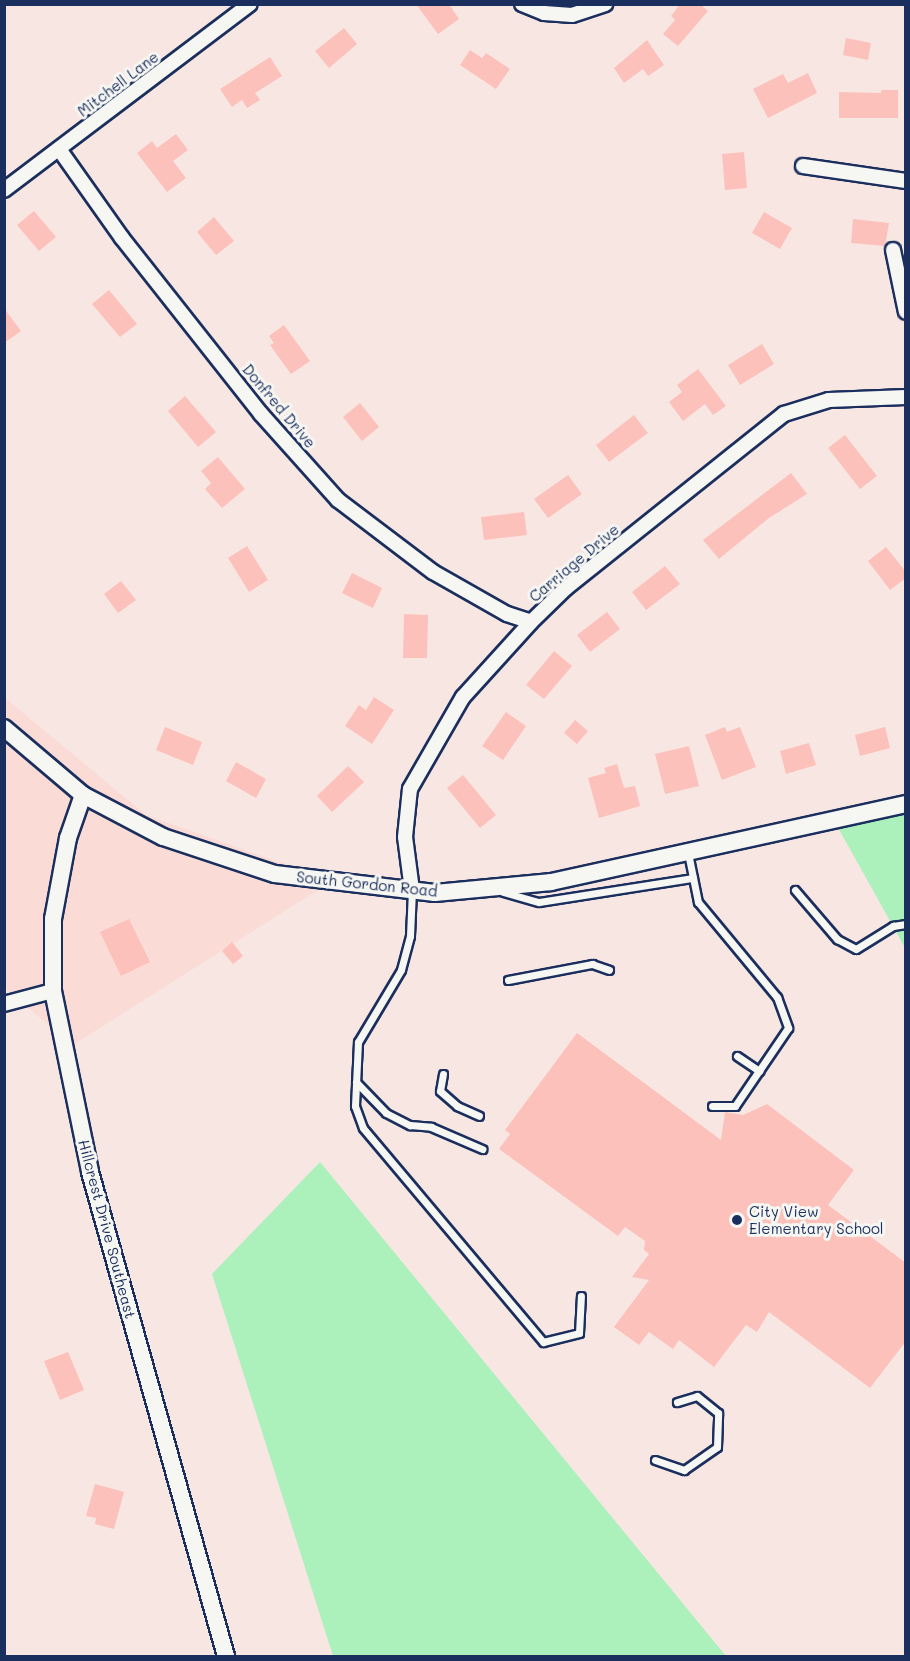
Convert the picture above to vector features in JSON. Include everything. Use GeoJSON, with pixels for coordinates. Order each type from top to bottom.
{"type":"FeatureCollection","features":[{"type":"Feature","properties":{"kind":"street","name":"Mitchell Lane"},"geometry":{"type":"LineString","coordinates":[[4,189],[250,4]]}},
{"type":"Feature","properties":{"kind":"street"},"geometry":{"type":"LineString","coordinates":[[522,4],[544,13],[572,15],[605,4]]}},
{"type":"Feature","properties":{"kind":"street","name":"Donfred Drive"},"geometry":{"type":"LineString","coordinates":[[58,149],[122,238],[261,414],[338,500],[433,572],[507,614],[531,622]]}},
{"type":"Feature","properties":{"kind":"street"},"geometry":{"type":"LineString","coordinates":[[803,166],[906,181]]}},
{"type":"Feature","properties":{"kind":"street"},"geometry":{"type":"LineString","coordinates":[[893,250],[906,312]]}},
{"type":"Feature","properties":{"kind":"street","name":"Carriage Drive"},"geometry":{"type":"LineString","coordinates":[[412,890],[405,837],[410,789],[463,697],[531,622],[566,588],[784,414],[829,400],[906,397]]}},
{"type":"Feature","properties":{"kind":"street","name":"South Gordon Road"},"geometry":{"type":"LineString","coordinates":[[4,728],[83,795],[163,837],[275,874],[412,890],[495,890],[551,882],[906,804]]}},
{"type":"Feature","properties":{"kind":"street","name":"Hillcrest Drive Southeast"},"geometry":{"type":"LineString","coordinates":[[83,795],[68,838],[52,919],[53,991],[90,1172],[226,1656]]}},
{"type":"Feature","properties":{"kind":"street"},"geometry":{"type":"LineString","coordinates":[[4,1004],[53,991]]}},
{"type":"Feature","properties":{"kind":"lane"},"geometry":{"type":"LineString","coordinates":[[688,851],[699,902],[777,998],[788,1028],[735,1107],[712,1106]]}},
{"type":"Feature","properties":{"kind":"lane"},"geometry":{"type":"LineString","coordinates":[[495,890],[539,902],[693,878]]}},
{"type":"Feature","properties":{"kind":"lane"},"geometry":{"type":"LineString","coordinates":[[412,890],[410,936],[401,970],[358,1042],[355,1106],[363,1128],[543,1342],[579,1333],[581,1296]]}},
{"type":"Feature","properties":{"kind":"lane"},"geometry":{"type":"LineString","coordinates":[[795,890],[837,939],[856,950],[893,926],[906,924]]}},
{"type":"Feature","properties":{"kind":"lane"},"geometry":{"type":"LineString","coordinates":[[508,980],[592,964],[609,970]]}},
{"type":"Feature","properties":{"kind":"lane"},"geometry":{"type":"LineString","coordinates":[[736,1056],[759,1071]]}},
{"type":"Feature","properties":{"kind":"lane"},"geometry":{"type":"LineString","coordinates":[[443,1074],[440,1091],[457,1106],[479,1116]]}},
{"type":"Feature","properties":{"kind":"lane"},"geometry":{"type":"LineString","coordinates":[[356,1082],[386,1113],[410,1125],[431,1126],[482,1149]]}},
{"type":"Feature","properties":{"kind":"lane"},"geometry":{"type":"LineString","coordinates":[[655,1460],[684,1470],[717,1448],[718,1413],[697,1396],[677,1402]]}},
{"type":"Feature","properties":{"kind":"shaded area"},"geometry":{"type":"Polygon","coordinates":[[[4,697],[146,815],[332,881],[73,1045],[5,989],[4,697]]]}},
{"type":"Feature","properties":{"kind":"green space"},"geometry":{"type":"Polygon","coordinates":[[[905,810],[905,948],[836,824],[905,810]]]}},
{"type":"Feature","properties":{"kind":"green space"},"geometry":{"type":"Polygon","coordinates":[[[320,1162],[726,1656],[333,1656],[212,1274],[320,1162]]]}},
{"type":"Feature","properties":{"kind":"building"},"geometry":{"type":"Polygon","coordinates":[[[416,4],[449,4],[459,19],[438,34],[416,4]]]}},
{"type":"Feature","properties":{"kind":"building"},"geometry":{"type":"Polygon","coordinates":[[[680,4],[700,4],[708,11],[678,46],[663,34],[675,20],[671,16],[680,4]]]}},
{"type":"Feature","properties":{"kind":"building"},"geometry":{"type":"Polygon","coordinates":[[[344,28],[357,44],[329,68],[315,51],[344,28]]]}},
{"type":"Feature","properties":{"kind":"building"},"geometry":{"type":"Polygon","coordinates":[[[846,38],[871,43],[868,60],[843,55],[846,38]]]}},
{"type":"Feature","properties":{"kind":"building"},"geometry":{"type":"Polygon","coordinates":[[[647,40],[664,65],[648,76],[643,69],[624,83],[614,68],[647,40]]]}},
{"type":"Feature","properties":{"kind":"building"},"geometry":{"type":"Polygon","coordinates":[[[470,50],[482,58],[486,53],[510,69],[496,89],[460,65],[470,50]]]}},
{"type":"Feature","properties":{"kind":"building"},"geometry":{"type":"Polygon","coordinates":[[[270,57],[282,76],[255,93],[260,100],[247,108],[242,100],[232,107],[220,89],[270,57]]]}},
{"type":"Feature","properties":{"kind":"building"},"geometry":{"type":"Polygon","coordinates":[[[808,73],[817,93],[768,118],[753,89],[783,74],[788,83],[808,73]]]}},
{"type":"Feature","properties":{"kind":"building"},"geometry":{"type":"Polygon","coordinates":[[[881,90],[898,90],[898,118],[839,118],[839,92],[881,93],[881,90]]]}},
{"type":"Feature","properties":{"kind":"building"},"geometry":{"type":"Polygon","coordinates":[[[176,134],[188,150],[173,161],[186,178],[167,192],[137,153],[152,141],[157,148],[176,134]]]}},
{"type":"Feature","properties":{"kind":"building"},"geometry":{"type":"Polygon","coordinates":[[[744,152],[747,188],[725,190],[722,154],[744,152]]]}},
{"type":"Feature","properties":{"kind":"building"},"geometry":{"type":"Polygon","coordinates":[[[34,211],[56,237],[39,251],[17,225],[34,211]]]}},
{"type":"Feature","properties":{"kind":"building"},"geometry":{"type":"Polygon","coordinates":[[[764,212],[792,228],[780,249],[752,233],[764,212]]]}},
{"type":"Feature","properties":{"kind":"building"},"geometry":{"type":"Polygon","coordinates":[[[214,217],[234,241],[216,255],[197,232],[214,217]]]}},
{"type":"Feature","properties":{"kind":"building"},"geometry":{"type":"Polygon","coordinates":[[[853,219],[889,223],[885,246],[851,243],[853,219]]]}},
{"type":"Feature","properties":{"kind":"building"},"geometry":{"type":"Polygon","coordinates":[[[109,290],[137,324],[120,337],[92,304],[109,290]]]}},
{"type":"Feature","properties":{"kind":"building"},"geometry":{"type":"Polygon","coordinates":[[[4,308],[21,331],[4,343],[4,308]]]}},
{"type":"Feature","properties":{"kind":"building"},"geometry":{"type":"Polygon","coordinates":[[[284,325],[310,361],[291,374],[270,345],[274,343],[269,336],[284,325]]]}},
{"type":"Feature","properties":{"kind":"building"},"geometry":{"type":"Polygon","coordinates":[[[762,344],[774,364],[740,385],[728,365],[762,344]]]}},
{"type":"Feature","properties":{"kind":"building"},"geometry":{"type":"Polygon","coordinates":[[[698,369],[726,406],[713,415],[705,404],[683,421],[669,402],[682,392],[677,385],[698,369]]]}},
{"type":"Feature","properties":{"kind":"building"},"geometry":{"type":"Polygon","coordinates":[[[185,396],[216,432],[198,447],[168,411],[185,396]]]}},
{"type":"Feature","properties":{"kind":"building"},"geometry":{"type":"Polygon","coordinates":[[[360,403],[379,427],[362,441],[343,417],[360,403]]]}},
{"type":"Feature","properties":{"kind":"building"},"geometry":{"type":"Polygon","coordinates":[[[634,415],[648,433],[609,462],[596,445],[634,415]]]}},
{"type":"Feature","properties":{"kind":"building"},"geometry":{"type":"Polygon","coordinates":[[[845,435],[877,476],[860,489],[828,448],[845,435]]]}},
{"type":"Feature","properties":{"kind":"building"},"geometry":{"type":"Polygon","coordinates":[[[218,457],[245,489],[222,508],[205,489],[211,483],[201,471],[218,457]]]}},
{"type":"Feature","properties":{"kind":"building"},"geometry":{"type":"Polygon","coordinates":[[[791,473],[807,494],[769,518],[719,559],[703,540],[791,473]]]}},
{"type":"Feature","properties":{"kind":"building"},"geometry":{"type":"Polygon","coordinates":[[[568,475],[582,494],[548,518],[534,499],[568,475]]]}},
{"type":"Feature","properties":{"kind":"building"},"geometry":{"type":"Polygon","coordinates":[[[524,512],[527,535],[484,540],[481,517],[524,512]]]}},
{"type":"Feature","properties":{"kind":"building"},"geometry":{"type":"Polygon","coordinates":[[[247,546],[268,580],[249,592],[228,558],[247,546]]]}},
{"type":"Feature","properties":{"kind":"building"},"geometry":{"type":"Polygon","coordinates":[[[886,547],[906,572],[906,578],[890,590],[868,561],[886,547]]]}},
{"type":"Feature","properties":{"kind":"building"},"geometry":{"type":"Polygon","coordinates":[[[665,566],[680,584],[646,610],[632,592],[665,566]]]}},
{"type":"Feature","properties":{"kind":"building"},"geometry":{"type":"Polygon","coordinates":[[[352,573],[382,588],[373,608],[342,593],[352,573]]]}},
{"type":"Feature","properties":{"kind":"building"},"geometry":{"type":"Polygon","coordinates":[[[121,581],[136,600],[118,613],[104,594],[121,581]]]}},
{"type":"Feature","properties":{"kind":"building"},"geometry":{"type":"Polygon","coordinates":[[[607,612],[620,629],[590,652],[577,635],[607,612]]]}},
{"type":"Feature","properties":{"kind":"building"},"geometry":{"type":"Polygon","coordinates":[[[404,614],[428,615],[427,658],[403,658],[404,614]]]}},
{"type":"Feature","properties":{"kind":"building"},"geometry":{"type":"Polygon","coordinates":[[[554,651],[572,666],[544,699],[526,685],[554,651]]]}},
{"type":"Feature","properties":{"kind":"building"},"geometry":{"type":"Polygon","coordinates":[[[374,697],[394,710],[372,744],[345,726],[359,705],[366,710],[374,697]]]}},
{"type":"Feature","properties":{"kind":"building"},"geometry":{"type":"Polygon","coordinates":[[[506,712],[526,726],[503,760],[482,746],[506,712]]]}},
{"type":"Feature","properties":{"kind":"building"},"geometry":{"type":"Polygon","coordinates":[[[575,720],[588,731],[577,744],[564,733],[575,720]]]}},
{"type":"Feature","properties":{"kind":"building"},"geometry":{"type":"Polygon","coordinates":[[[165,727],[202,742],[193,765],[156,750],[165,727]]]}},
{"type":"Feature","properties":{"kind":"building"},"geometry":{"type":"Polygon","coordinates":[[[725,727],[727,732],[740,727],[756,767],[722,780],[705,735],[725,727]]]}},
{"type":"Feature","properties":{"kind":"building"},"geometry":{"type":"Polygon","coordinates":[[[885,727],[890,748],[860,756],[855,735],[885,727]]]}},
{"type":"Feature","properties":{"kind":"building"},"geometry":{"type":"Polygon","coordinates":[[[809,743],[816,765],[786,774],[780,751],[809,743]]]}},
{"type":"Feature","properties":{"kind":"building"},"geometry":{"type":"Polygon","coordinates":[[[689,746],[699,786],[665,794],[655,754],[689,746]]]}},
{"type":"Feature","properties":{"kind":"building"},"geometry":{"type":"Polygon","coordinates":[[[236,762],[266,779],[256,798],[226,781],[236,762]]]}},
{"type":"Feature","properties":{"kind":"building"},"geometry":{"type":"Polygon","coordinates":[[[617,764],[624,788],[635,786],[640,806],[599,818],[588,778],[606,773],[604,768],[617,764]]]}},
{"type":"Feature","properties":{"kind":"building"},"geometry":{"type":"Polygon","coordinates":[[[348,766],[364,782],[332,812],[317,796],[348,766]]]}},
{"type":"Feature","properties":{"kind":"building"},"geometry":{"type":"Polygon","coordinates":[[[463,775],[496,815],[480,828],[447,788],[463,775]]]}},
{"type":"Feature","properties":{"kind":"building"},"geometry":{"type":"Polygon","coordinates":[[[129,919],[150,962],[121,976],[100,932],[129,919]]]}},
{"type":"Feature","properties":{"kind":"building"},"geometry":{"type":"Polygon","coordinates":[[[232,942],[243,956],[233,964],[222,951],[232,942]]]}},
{"type":"Feature","properties":{"kind":"building","name":"City View Elementary School"},"geometry":{"type":"Polygon","coordinates":[[[577,1033],[721,1140],[725,1112],[743,1115],[767,1104],[854,1170],[828,1205],[906,1263],[906,1341],[870,1388],[769,1312],[757,1332],[746,1325],[714,1367],[679,1340],[673,1349],[649,1332],[639,1345],[614,1327],[649,1280],[632,1277],[649,1254],[644,1250],[645,1241],[625,1227],[618,1236],[499,1149],[510,1134],[505,1130],[577,1033]]]}},
{"type":"Feature","properties":{"kind":"building"},"geometry":{"type":"Polygon","coordinates":[[[68,1352],[84,1390],[60,1400],[44,1361],[68,1352]]]}},
{"type":"Feature","properties":{"kind":"building"},"geometry":{"type":"Polygon","coordinates":[[[95,1484],[124,1492],[114,1529],[95,1524],[96,1518],[86,1516],[95,1484]]]}},
{"type":"Feature","properties":{"kind":"place","name":"City View Elementary School"},"geometry":{"type":"Point","coordinates":[737,1220]}}]}
